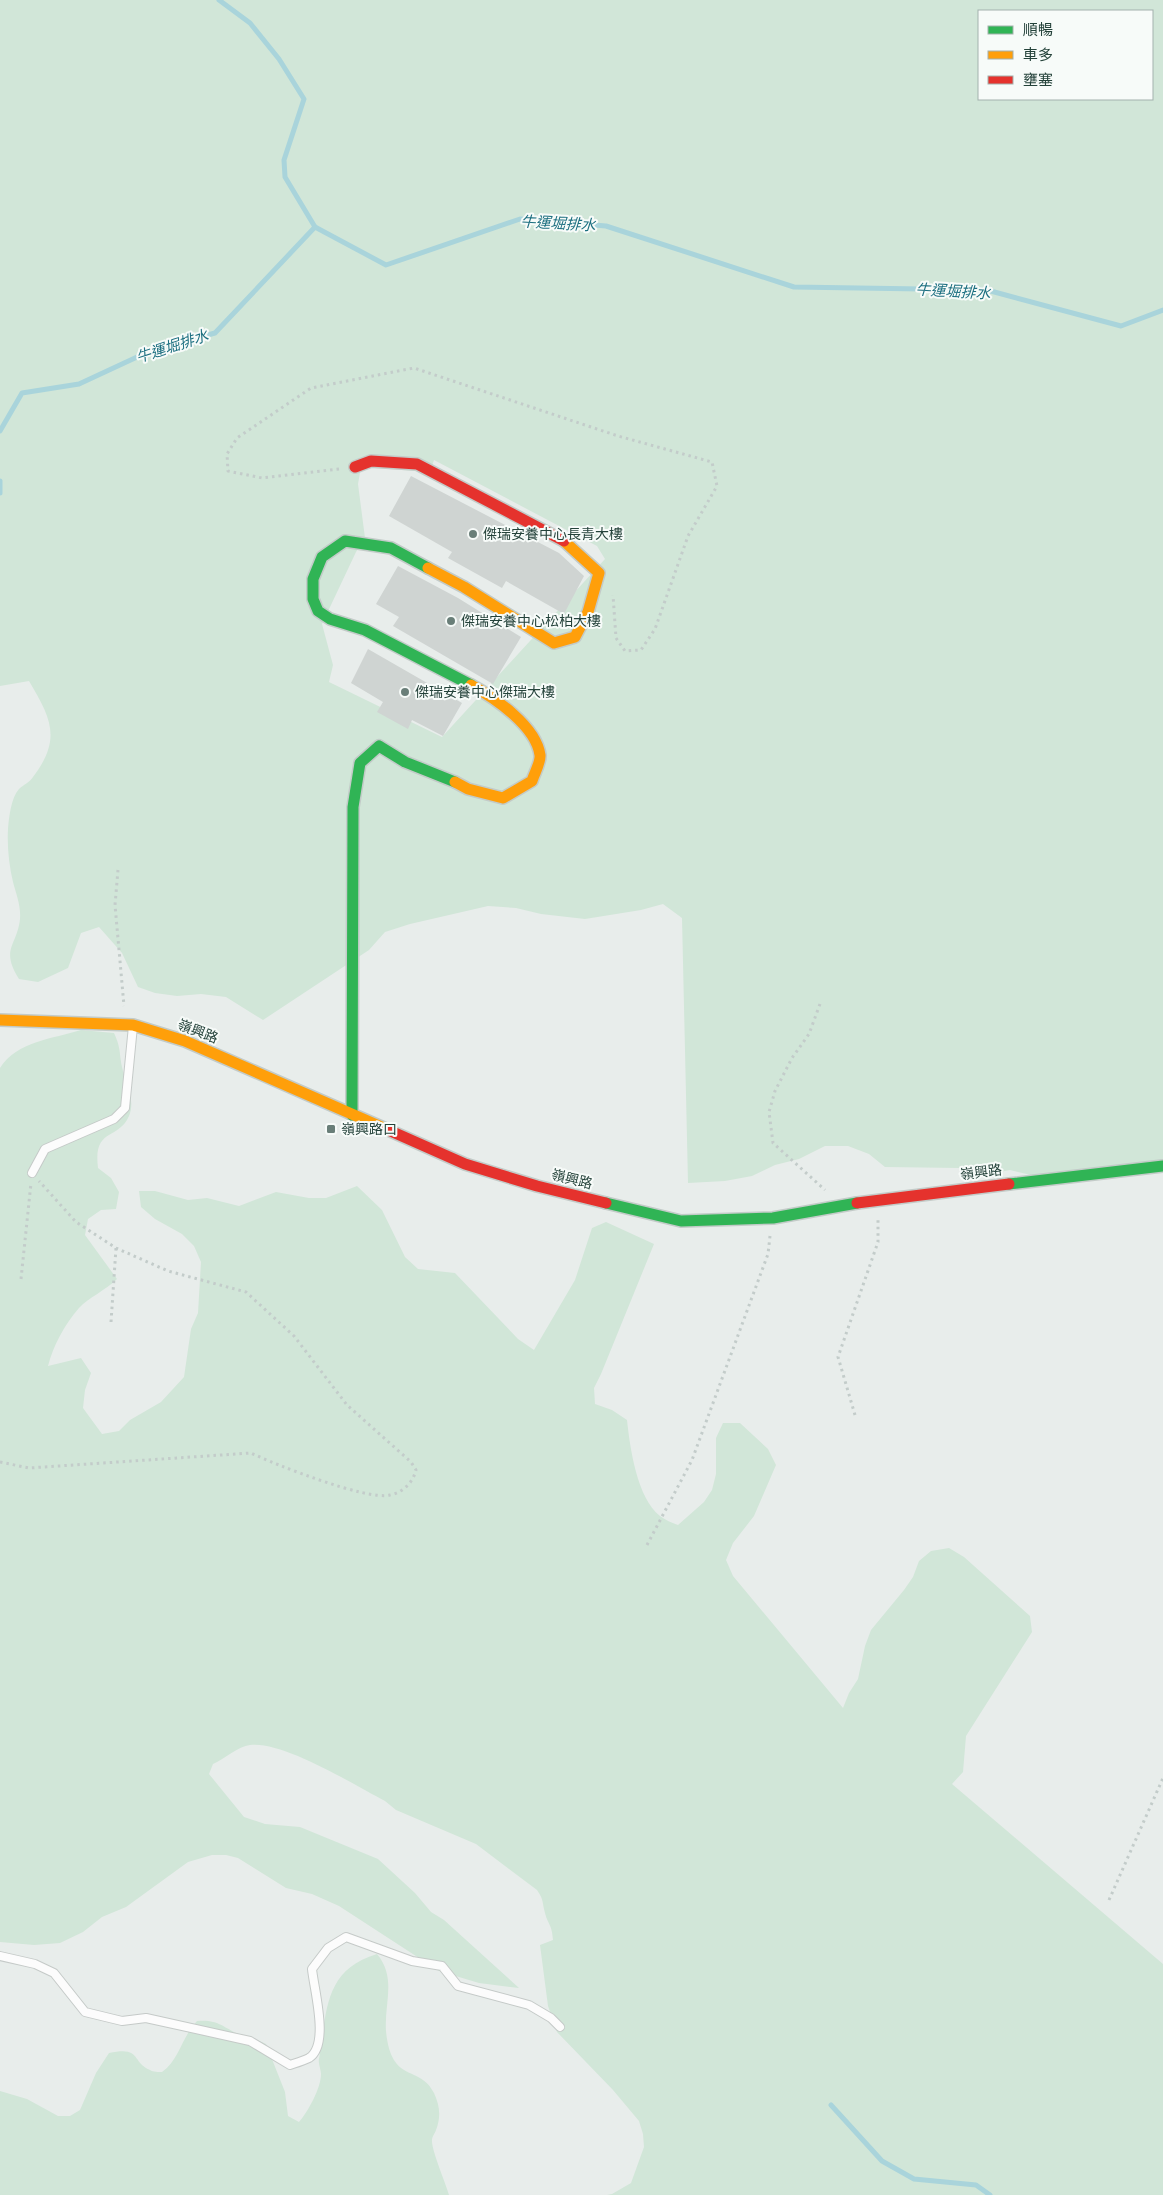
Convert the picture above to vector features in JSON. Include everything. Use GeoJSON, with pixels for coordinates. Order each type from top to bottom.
{"type":"FeatureCollection","features":[{"type":"Feature","properties":{"kind":"street"},"geometry":{"type":"LineString","coordinates":[[352,1115],[353,807],[360,763],[379,746],[405,762],[436,773],[468,789],[503,798],[532,781],[540,756],[531,733],[505,707],[474,688],[364,630],[330,619],[318,611],[312,591],[313,579],[322,557],[345,541],[391,548],[464,587],[554,642],[575,637],[588,612],[599,572],[565,542],[417,464],[371,461],[354,467]]}},
{"type":"Feature","properties":{"kind":"street","name":"嶺興路"},"geometry":{"type":"LineString","coordinates":[[0,1020],[133,1025],[185,1041],[465,1164],[537,1186],[681,1220],[773,1218],[878,1200],[1163,1166]]}},
{"type":"Feature","properties":{"kind":"lane"},"geometry":{"type":"LineString","coordinates":[[32,1173],[44,1149],[114,1119],[125,1108],[133,1025]]}},
{"type":"Feature","properties":{"kind":"lane"},"geometry":{"type":"LineString","coordinates":[[0,1956],[36,1964],[54,1973],[85,2012],[122,2020],[146,2018],[250,2041],[290,2065],[310,2058],[318,2043],[320,2017],[312,1969],[328,1948],[346,1937],[412,1961],[442,1966],[458,1986],[529,2005],[551,2018],[560,2027]]}},
{"type":"Feature","properties":{"kind":"path"},"geometry":{"type":"LineString","coordinates":[[354,467],[262,478],[228,470],[227,454],[238,438],[311,388],[414,368],[618,436],[712,462],[717,486],[688,536],[655,629],[641,650],[625,652],[616,638],[613,593]]}},
{"type":"Feature","properties":{"kind":"path"},"geometry":{"type":"LineString","coordinates":[[118,870],[115,904],[122,1002],[133,1025]]}},
{"type":"Feature","properties":{"kind":"path"},"geometry":{"type":"LineString","coordinates":[[820,1004],[809,1034],[792,1058],[776,1090],[769,1112],[773,1143],[842,1206]]}},
{"type":"Feature","properties":{"kind":"path"},"geometry":{"type":"LineString","coordinates":[[0,1462],[30,1468],[251,1453],[274,1464],[364,1493],[389,1496],[406,1488],[413,1480],[416,1470],[411,1462],[347,1404],[294,1336],[246,1292],[168,1271],[116,1248],[76,1222],[32,1173]]}},
{"type":"Feature","properties":{"kind":"path"},"geometry":{"type":"LineString","coordinates":[[21,1279],[32,1173]]}},
{"type":"Feature","properties":{"kind":"path"},"geometry":{"type":"LineString","coordinates":[[855,1415],[838,1357],[878,1242],[878,1200]]}},
{"type":"Feature","properties":{"kind":"path"},"geometry":{"type":"LineString","coordinates":[[647,1545],[692,1460],[768,1254],[773,1218]]}},
{"type":"Feature","properties":{"kind":"path"},"geometry":{"type":"LineString","coordinates":[[111,1322],[116,1248]]}},
{"type":"Feature","properties":{"kind":"path"},"geometry":{"type":"LineString","coordinates":[[1109,1900],[1163,1778]]}},
{"type":"Feature","properties":{"kind":"green space"},"geometry":{"type":"Polygon","coordinates":[[[0,0],[1163,0],[1163,1165],[1035,1176],[1010,1170],[984,1175],[959,1168],[885,1167],[869,1154],[848,1146],[825,1146],[799,1159],[775,1165],[752,1176],[725,1181],[688,1183],[682,918],[663,904],[641,910],[585,919],[541,914],[516,908],[488,906],[410,924],[385,932],[369,950],[263,1020],[226,997],[201,994],[177,996],[155,993],[138,987],[122,953],[99,927],[81,933],[68,968],[38,982],[19,979],[13,969],[10,954],[20,914],[9,862],[9,819],[12,802],[16,793],[32,779],[48,751],[50,740],[48,718],[29,681],[0,686],[0,0]],[[434,460],[430,472],[361,467],[358,484],[365,538],[356,552],[322,624],[333,665],[329,682],[442,737],[605,559],[597,546],[434,460]]]}},
{"type":"Feature","properties":{"kind":"green space"},"geometry":{"type":"Polygon","coordinates":[[[81,1030],[114,1033],[131,1097],[129,1116],[119,1129],[103,1140],[97,1155],[98,1168],[111,1178],[119,1192],[116,1209],[101,1210],[88,1219],[85,1235],[117,1279],[83,1304],[74,1314],[56,1343],[48,1366],[81,1358],[91,1373],[85,1390],[83,1408],[102,1434],[119,1431],[130,1420],[161,1402],[184,1377],[191,1329],[198,1313],[201,1262],[194,1246],[182,1234],[155,1219],[141,1207],[139,1191],[155,1191],[188,1200],[207,1198],[239,1206],[276,1192],[309,1198],[326,1198],[357,1186],[382,1210],[405,1257],[418,1269],[455,1273],[518,1339],[534,1350],[575,1280],[592,1228],[606,1222],[654,1244],[594,1388],[595,1404],[612,1410],[627,1420],[630,1444],[640,1485],[652,1508],[660,1516],[678,1525],[704,1502],[712,1490],[716,1474],[716,1438],[723,1423],[740,1423],[768,1449],[776,1465],[754,1516],[733,1543],[726,1560],[733,1576],[843,1708],[849,1693],[858,1679],[865,1646],[871,1630],[904,1590],[913,1577],[919,1561],[931,1551],[949,1548],[964,1557],[1030,1616],[1032,1632],[966,1736],[963,1772],[952,1784],[1163,1964],[1163,2195],[607,2195],[631,2183],[644,2147],[643,2134],[639,2121],[613,2090],[557,2032],[548,2006],[540,1945],[553,1940],[542,1899],[537,1890],[476,1844],[396,1810],[385,1801],[319,1766],[281,1750],[264,1746],[250,1745],[241,1748],[213,1764],[209,1774],[244,1817],[265,1824],[300,1827],[378,1859],[415,1893],[431,1912],[444,1920],[519,1988],[479,1983],[439,1971],[339,1906],[312,1894],[286,1888],[238,1858],[226,1855],[212,1855],[188,1862],[126,1907],[102,1917],[83,1932],[60,1943],[34,1945],[0,1942],[0,1068],[7,1059],[26,1046],[81,1030]]]}},
{"type":"Feature","properties":{"kind":"green space"},"geometry":{"type":"Polygon","coordinates":[[[377,1954],[387,1972],[386,2031],[389,2048],[400,2067],[428,2084],[438,2102],[439,2121],[432,2144],[449,2195],[0,2195],[0,2091],[27,2099],[58,2116],[70,2116],[80,2110],[96,2073],[109,2053],[119,2051],[131,2053],[144,2067],[162,2072],[173,2061],[187,2034],[197,2021],[217,2023],[243,2036],[266,2044],[285,2092],[288,2116],[299,2122],[313,2100],[319,2086],[321,2072],[319,2059],[327,2010],[337,1982],[346,1971],[359,1961],[377,1954]]]}},
{"type":"Feature","properties":{"kind":"building","name":"傑瑞安養中心長青大樓"},"geometry":{"type":"Polygon","coordinates":[[[411,476],[559,553],[584,576],[564,614],[506,581],[502,588],[448,558],[452,552],[389,516],[411,476]]]}},
{"type":"Feature","properties":{"kind":"building","name":"傑瑞安養中心松柏大樓"},"geometry":{"type":"Polygon","coordinates":[[[398,566],[458,598],[521,637],[493,684],[393,626],[399,617],[376,604],[398,566]]]}},
{"type":"Feature","properties":{"kind":"building","name":"傑瑞安養中心傑瑞大樓"},"geometry":{"type":"Polygon","coordinates":[[[368,649],[462,703],[443,736],[412,720],[408,729],[377,712],[383,702],[351,683],[368,649]]]}},
{"type":"Feature","properties":{"kind":"waterway"},"geometry":{"type":"LineString","coordinates":[[219,0],[250,23],[279,59],[304,99],[284,160],[285,177],[315,227]]}},
{"type":"Feature","properties":{"kind":"waterway","name":"牛運堀排水"},"geometry":{"type":"LineString","coordinates":[[0,431],[22,393],[79,384],[150,351],[215,333],[315,227],[386,265],[520,219],[606,226],[794,287],[987,290],[1121,326],[1163,310]]}},
{"type":"Feature","properties":{"kind":"waterway","name":"牛運堀排水"},"geometry":{"type":"LineString","coordinates":[[0,481],[0,493]]}},
{"type":"Feature","properties":{"kind":"waterway"},"geometry":{"type":"LineString","coordinates":[[831,2105],[882,2161],[914,2179],[976,2185],[990,2195]]}},
{"type":"Feature","properties":{"kind":"traffic: fast"},"geometry":{"type":"LineString","coordinates":[[428,568],[391,548],[345,541],[322,557],[313,579],[313,599],[318,611],[330,619],[365,630],[471,685]]}},
{"type":"Feature","properties":{"kind":"traffic: fast"},"geometry":{"type":"LineString","coordinates":[[352,1115],[353,807],[360,763],[379,746],[405,762],[455,782]]}},
{"type":"Feature","properties":{"kind":"traffic: fast"},"geometry":{"type":"LineString","coordinates":[[1009,1184],[1163,1166]]}},
{"type":"Feature","properties":{"kind":"traffic: fast"},"geometry":{"type":"LineString","coordinates":[[606,1203],[681,1221],[773,1218],[857,1203]]}},
{"type":"Feature","properties":{"kind":"traffic: slow"},"geometry":{"type":"LineString","coordinates":[[428,568],[464,587],[554,643],[575,637],[588,612],[599,573],[564,541]]}},
{"type":"Feature","properties":{"kind":"traffic: slow"},"geometry":{"type":"LineString","coordinates":[[455,782],[468,789],[503,798],[532,781],[540,758],[537,744],[523,724],[502,705],[471,685]]}},
{"type":"Feature","properties":{"kind":"traffic: slow"},"geometry":{"type":"LineString","coordinates":[[0,1020],[133,1025],[185,1041],[386,1129]]}},
{"type":"Feature","properties":{"kind":"traffic: jam"},"geometry":{"type":"LineString","coordinates":[[355,467],[371,461],[417,464],[564,541]]}},
{"type":"Feature","properties":{"kind":"traffic: jam"},"geometry":{"type":"LineString","coordinates":[[386,1129],[465,1164],[537,1186],[606,1203]]}},
{"type":"Feature","properties":{"kind":"traffic: jam"},"geometry":{"type":"LineString","coordinates":[[857,1203],[1009,1184]]}},
{"type":"Feature","properties":{"kind":"place","name":"傑瑞安養中心長青大樓"},"geometry":{"type":"Point","coordinates":[473,534]}},
{"type":"Feature","properties":{"kind":"place","name":"傑瑞安養中心松柏大樓"},"geometry":{"type":"Point","coordinates":[451,621]}},
{"type":"Feature","properties":{"kind":"place","name":"傑瑞安養中心傑瑞大樓"},"geometry":{"type":"Point","coordinates":[405,692]}},
{"type":"Feature","properties":{"kind":"place","name":"嶺興路口"},"geometry":{"type":"Point","coordinates":[331,1129]}}]}
